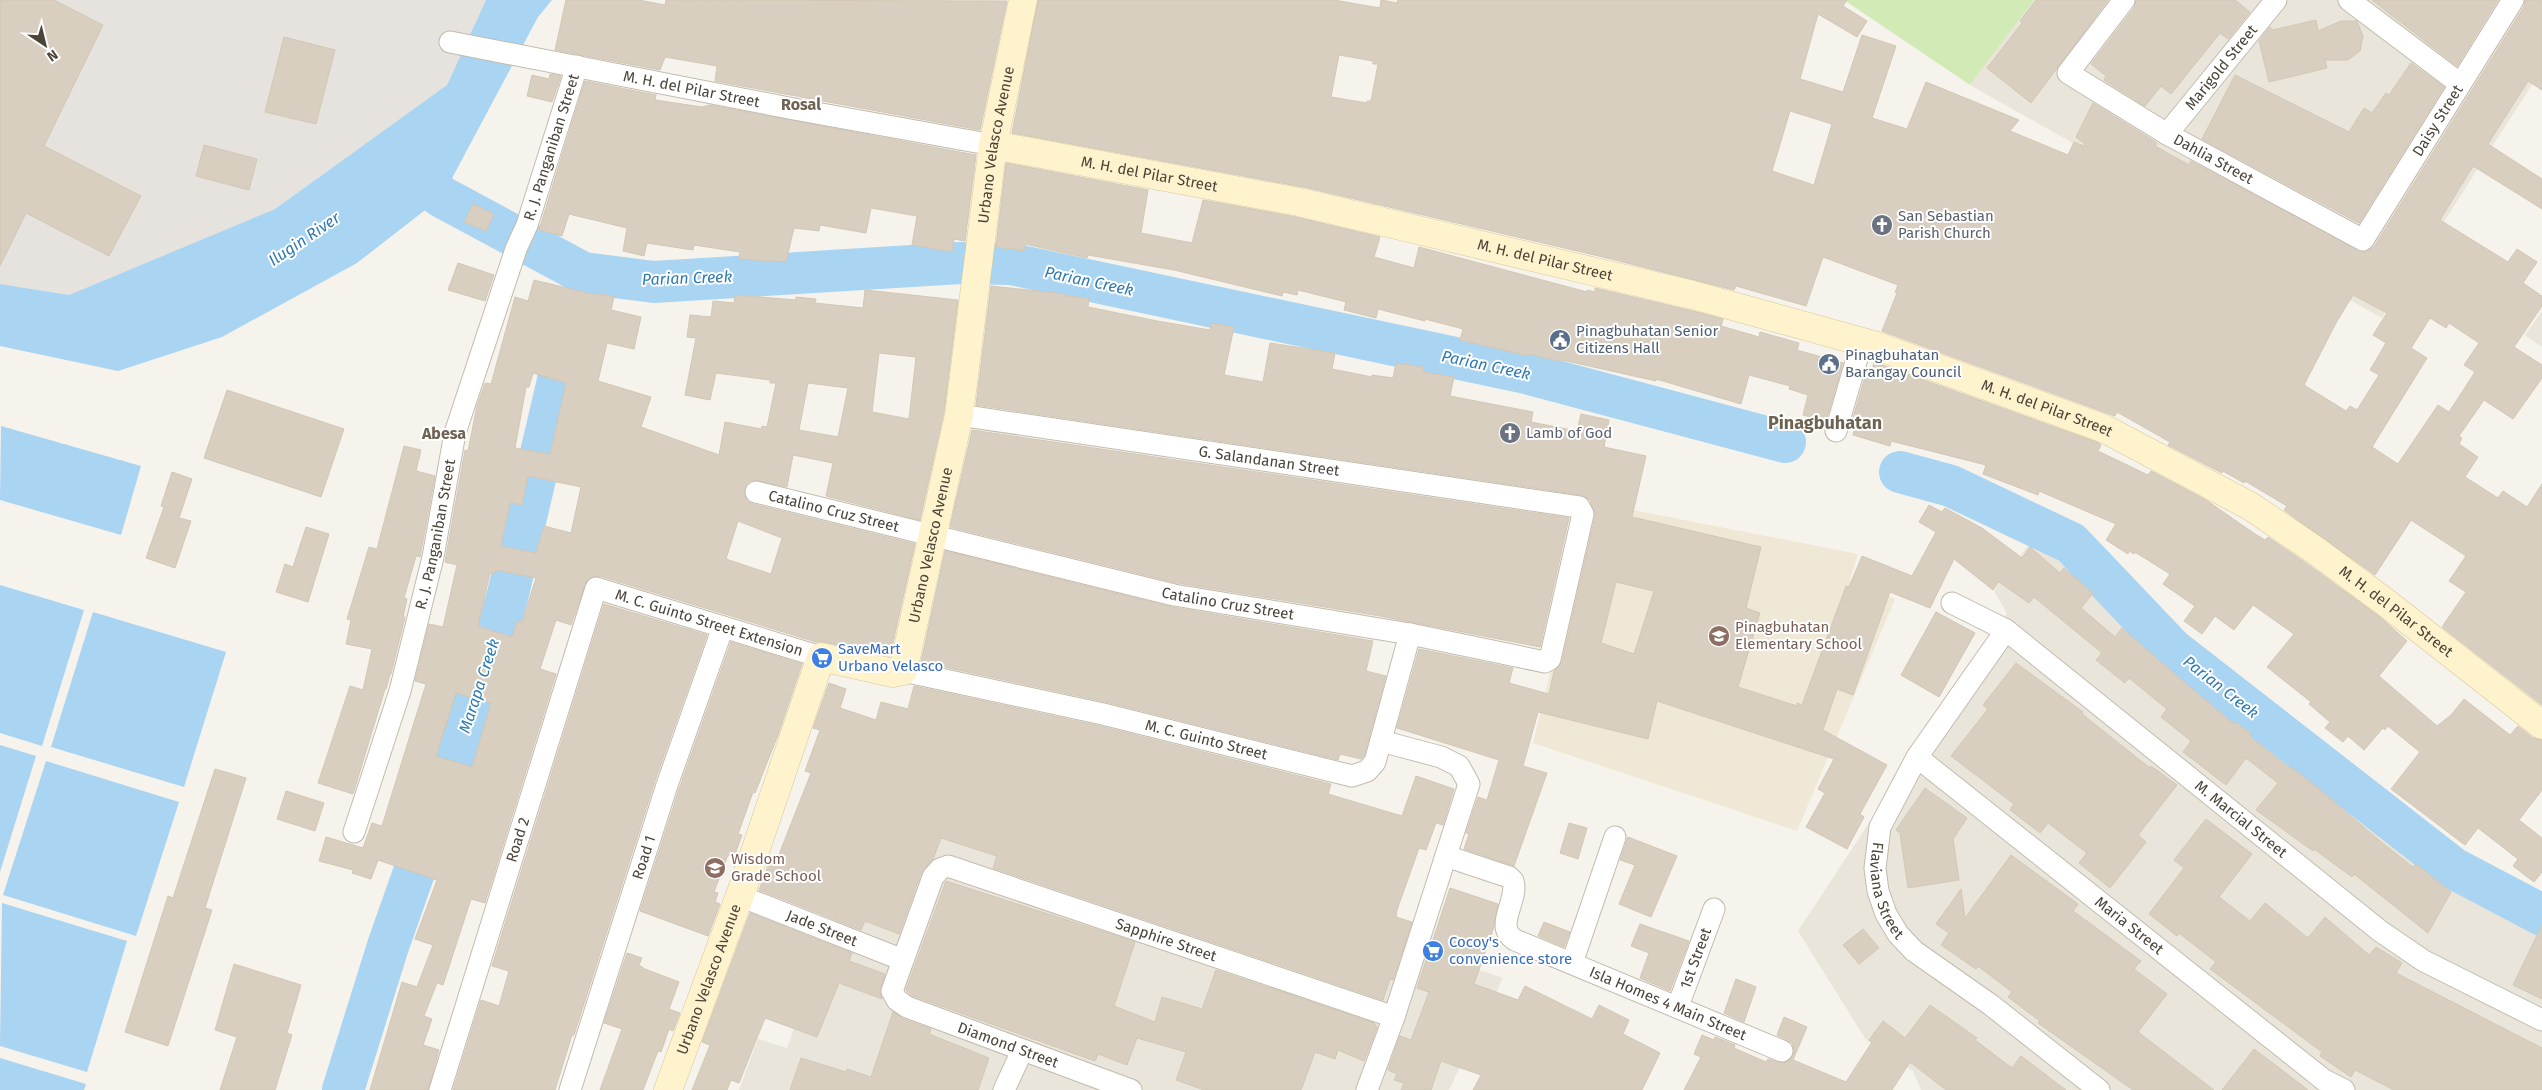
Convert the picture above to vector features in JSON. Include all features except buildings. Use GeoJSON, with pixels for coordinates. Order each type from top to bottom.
{"type":"FeatureCollection","features":[{"type":"Feature","properties":{"kind":"street","name":"Urbano Velasco Avenue"},"geometry":{"type":"LineString","coordinates":[[903,671],[934,537],[959,415],[993,145],[1024,0]]}},
{"type":"Feature","properties":{"kind":"street","name":"Dahlia Street"},"geometry":{"type":"LineString","coordinates":[[2124,0],[2068,73],[2168,134],[2363,240]]}},
{"type":"Feature","properties":{"kind":"street","name":"Marigold Street"},"geometry":{"type":"LineString","coordinates":[[2168,134],[2276,0]]}},
{"type":"Feature","properties":{"kind":"street"},"geometry":{"type":"LineString","coordinates":[[2349,0],[2459,83]]}},
{"type":"Feature","properties":{"kind":"street","name":"Daisy Street"},"geometry":{"type":"LineString","coordinates":[[2363,240],[2459,83],[2513,0]]}},
{"type":"Feature","properties":{"kind":"street","name":"M. H. del Pilar Street"},"geometry":{"type":"LineString","coordinates":[[450,42],[794,109],[1299,202],[1693,295],[1862,341],[2105,429],[2250,506],[2389,604],[2542,725]]}},
{"type":"Feature","properties":{"kind":"street","name":"R. J. Panganiban Street"},"geometry":{"type":"LineString","coordinates":[[354,832],[400,691],[433,557],[455,433],[577,66]]}},
{"type":"Feature","properties":{"kind":"street"},"geometry":{"type":"LineString","coordinates":[[1836,431],[1862,341]]}},
{"type":"Feature","properties":{"kind":"street","name":"G. Salandanan Street"},"geometry":{"type":"LineString","coordinates":[[959,415],[1579,507]]}},
{"type":"Feature","properties":{"kind":"street","name":"Catalino Cruz Street"},"geometry":{"type":"LineString","coordinates":[[756,492],[1174,595],[1410,634],[1545,662],[1549,661],[1583,514],[1579,507]]}},
{"type":"Feature","properties":{"kind":"street","name":"M. C. Guinto Street Extension"},"geometry":{"type":"LineString","coordinates":[[596,588],[821,657]]}},
{"type":"Feature","properties":{"kind":"street","name":"Road 2"},"geometry":{"type":"LineString","coordinates":[[440,1090],[596,588]]}},
{"type":"Feature","properties":{"kind":"street","name":"M. Marcial Street"},"geometry":{"type":"LineString","coordinates":[[1952,603],[2006,630],[2380,931],[2424,961],[2542,1020]]}},
{"type":"Feature","properties":{"kind":"street","name":"Road 1"},"geometry":{"type":"LineString","coordinates":[[570,1090],[667,785],[723,627]]}},
{"type":"Feature","properties":{"kind":"street","name":"Flaviana Street"},"geometry":{"type":"LineString","coordinates":[[2006,630],[1918,756],[1880,827],[1875,868],[1878,891],[1886,914],[1898,934],[1914,951],[1991,1005],[2099,1090]]}},
{"type":"Feature","properties":{"kind":"street","name":"M. C. Guinto Street"},"geometry":{"type":"LineString","coordinates":[[903,671],[1103,714],[1352,776],[1367,771],[1375,762],[1410,634]]}},
{"type":"Feature","properties":{"kind":"street","name":"Urbano Velasco Avenue"},"geometry":{"type":"LineString","coordinates":[[668,1090],[740,896],[821,657]]}},
{"type":"Feature","properties":{"kind":"street"},"geometry":{"type":"LineString","coordinates":[[821,657],[893,673],[903,671]]}},
{"type":"Feature","properties":{"kind":"street"},"geometry":{"type":"LineString","coordinates":[[1367,1090],[1394,1017],[1469,784],[1459,766],[1441,757],[1381,740]]}},
{"type":"Feature","properties":{"kind":"street","name":"Maria Street"},"geometry":{"type":"LineString","coordinates":[[1918,756],[2324,1080],[2344,1090]]}},
{"type":"Feature","properties":{"kind":"street"},"geometry":{"type":"LineString","coordinates":[[1572,963],[1615,838]]}},
{"type":"Feature","properties":{"kind":"street","name":"Isla Homes 4 Main Street"},"geometry":{"type":"LineString","coordinates":[[1446,856],[1511,879],[1515,884],[1505,927],[1507,935],[1782,1051]]}},
{"type":"Feature","properties":{"kind":"street","name":"Sapphire Street"},"geometry":{"type":"LineString","coordinates":[[903,960],[933,877],[940,869],[948,866],[1394,1017]]}},
{"type":"Feature","properties":{"kind":"street","name":"Jade Street"},"geometry":{"type":"LineString","coordinates":[[740,896],[903,960]]}},
{"type":"Feature","properties":{"kind":"street","name":"1st Street"},"geometry":{"type":"LineString","coordinates":[[1678,1006],[1714,909]]}},
{"type":"Feature","properties":{"kind":"street","name":"Diamond Street"},"geometry":{"type":"LineString","coordinates":[[903,960],[892,991],[896,1000],[907,1007],[1131,1090]]}},
{"type":"Feature","properties":{"kind":"street"},"geometry":{"type":"LineString","coordinates":[[1004,1090],[1022,1051]]}},
{"type":"Feature","properties":{"kind":"shaded area"},"geometry":{"type":"Polygon","coordinates":[[[0,0],[486,0],[447,85],[275,209],[69,295],[0,284],[0,0]]]}},
{"type":"Feature","properties":{"kind":"shaded area"},"geometry":{"type":"Polygon","coordinates":[[[2034,0],[2542,0],[2542,69],[2382,318],[1970,85],[2034,0]]]}},
{"type":"Feature","properties":{"kind":"shaded area"},"geometry":{"type":"Polygon","coordinates":[[[2542,311],[2542,347],[2525,335],[2542,311]]]}},
{"type":"Feature","properties":{"kind":"shaded area","name":"Pinagbuhatan Elementary School"},"geometry":{"type":"Polygon","coordinates":[[[1592,502],[1858,554],[1850,579],[1895,599],[1797,831],[1533,743],[1592,502]]]}},
{"type":"Feature","properties":{"kind":"shaded area"},"geometry":{"type":"Polygon","coordinates":[[[2030,543],[2043,548],[2248,721],[2473,897],[2542,932],[2542,1090],[1921,1090],[1913,1071],[1866,1040],[1798,931],[2007,613],[1994,591],[2030,543]]]}},
{"type":"Feature","properties":{"kind":"shaded area"},"geometry":{"type":"Polygon","coordinates":[[[888,764],[1103,842],[1503,978],[1449,1090],[739,1090],[758,1039],[787,1048],[888,764]]]}},
{"type":"Feature","properties":{"kind":"green space"},"geometry":{"type":"Polygon","coordinates":[[[1844,0],[2034,0],[1970,85],[1844,0]]]}},
{"type":"Feature","properties":{"kind":"water","name":"Ilugin River"},"geometry":{"type":"Polygon","coordinates":[[[486,0],[552,0],[538,17],[442,197],[357,263],[222,337],[118,371],[0,346],[0,284],[69,295],[275,209],[447,85],[486,0]]]}},
{"type":"Feature","properties":{"kind":"water"},"geometry":{"type":"Polygon","coordinates":[[[1,426],[141,466],[121,535],[0,500],[1,426]]]}},
{"type":"Feature","properties":{"kind":"water"},"geometry":{"type":"Polygon","coordinates":[[[0,585],[84,610],[42,746],[0,733],[0,585]]]}},
{"type":"Feature","properties":{"kind":"water"},"geometry":{"type":"Polygon","coordinates":[[[93,612],[226,652],[184,787],[51,747],[93,612]]]}},
{"type":"Feature","properties":{"kind":"water"},"geometry":{"type":"Polygon","coordinates":[[[0,745],[36,756],[0,872],[0,745]]]}},
{"type":"Feature","properties":{"kind":"water"},"geometry":{"type":"Polygon","coordinates":[[[46,761],[179,802],[136,936],[3,895],[46,761]]]}},
{"type":"Feature","properties":{"kind":"water"},"geometry":{"type":"Polygon","coordinates":[[[2,903],[127,941],[87,1072],[0,1046],[2,903]]]}},
{"type":"Feature","properties":{"kind":"water"},"geometry":{"type":"Polygon","coordinates":[[[0,1058],[86,1084],[84,1090],[0,1090],[0,1058]]]}},
{"type":"Feature","properties":{"kind":"waterway","name":"Parian Creek"},"geometry":{"type":"LineString","coordinates":[[407,170],[442,197],[583,273],[654,282],[960,263],[1011,264],[1526,373],[1785,442]]}},
{"type":"Feature","properties":{"kind":"waterway","name":"Marapa Creek"},"geometry":{"type":"LineString","coordinates":[[343,1090],[388,946],[491,654],[508,594],[571,325]]}},
{"type":"Feature","properties":{"kind":"waterway","name":"Parian Creek"},"geometry":{"type":"LineString","coordinates":[[1900,472],[1951,486],[2071,543],[2172,649],[2453,868],[2542,915]]}},
{"type":"Feature","properties":{"kind":"place","name":"San Sebastian Parish Church"},"geometry":{"type":"Point","coordinates":[1882,225]}},
{"type":"Feature","properties":{"kind":"place","name":"Pinagbuhatan Senior Citizens Hall"},"geometry":{"type":"Point","coordinates":[1560,340]}},
{"type":"Feature","properties":{"kind":"place","name":"Pinagbuhatan Barangay Council"},"geometry":{"type":"Point","coordinates":[1829,364]}},
{"type":"Feature","properties":{"kind":"place","name":"Lamb of God"},"geometry":{"type":"Point","coordinates":[1510,433]}},
{"type":"Feature","properties":{"kind":"place","name":"Pinagbuhatan Elementary School"},"geometry":{"type":"Point","coordinates":[1719,636]}},
{"type":"Feature","properties":{"kind":"place","name":"SaveMart Urbano Velasco"},"geometry":{"type":"Point","coordinates":[822,658]}},
{"type":"Feature","properties":{"kind":"place","name":"Wisdom Grade School"},"geometry":{"type":"Point","coordinates":[715,868]}},
{"type":"Feature","properties":{"kind":"place","name":"Cocoy's convenience store"},"geometry":{"type":"Point","coordinates":[1433,951]}},
{"type":"Feature","properties":{"kind":"district","name":"Rosal"},"geometry":{"type":"Point","coordinates":[801,104]}},
{"type":"Feature","properties":{"kind":"district","name":"Pinagbuhatan"},"geometry":{"type":"Point","coordinates":[1825,423]}},
{"type":"Feature","properties":{"kind":"district","name":"Abesa"},"geometry":{"type":"Point","coordinates":[444,433]}}]}
